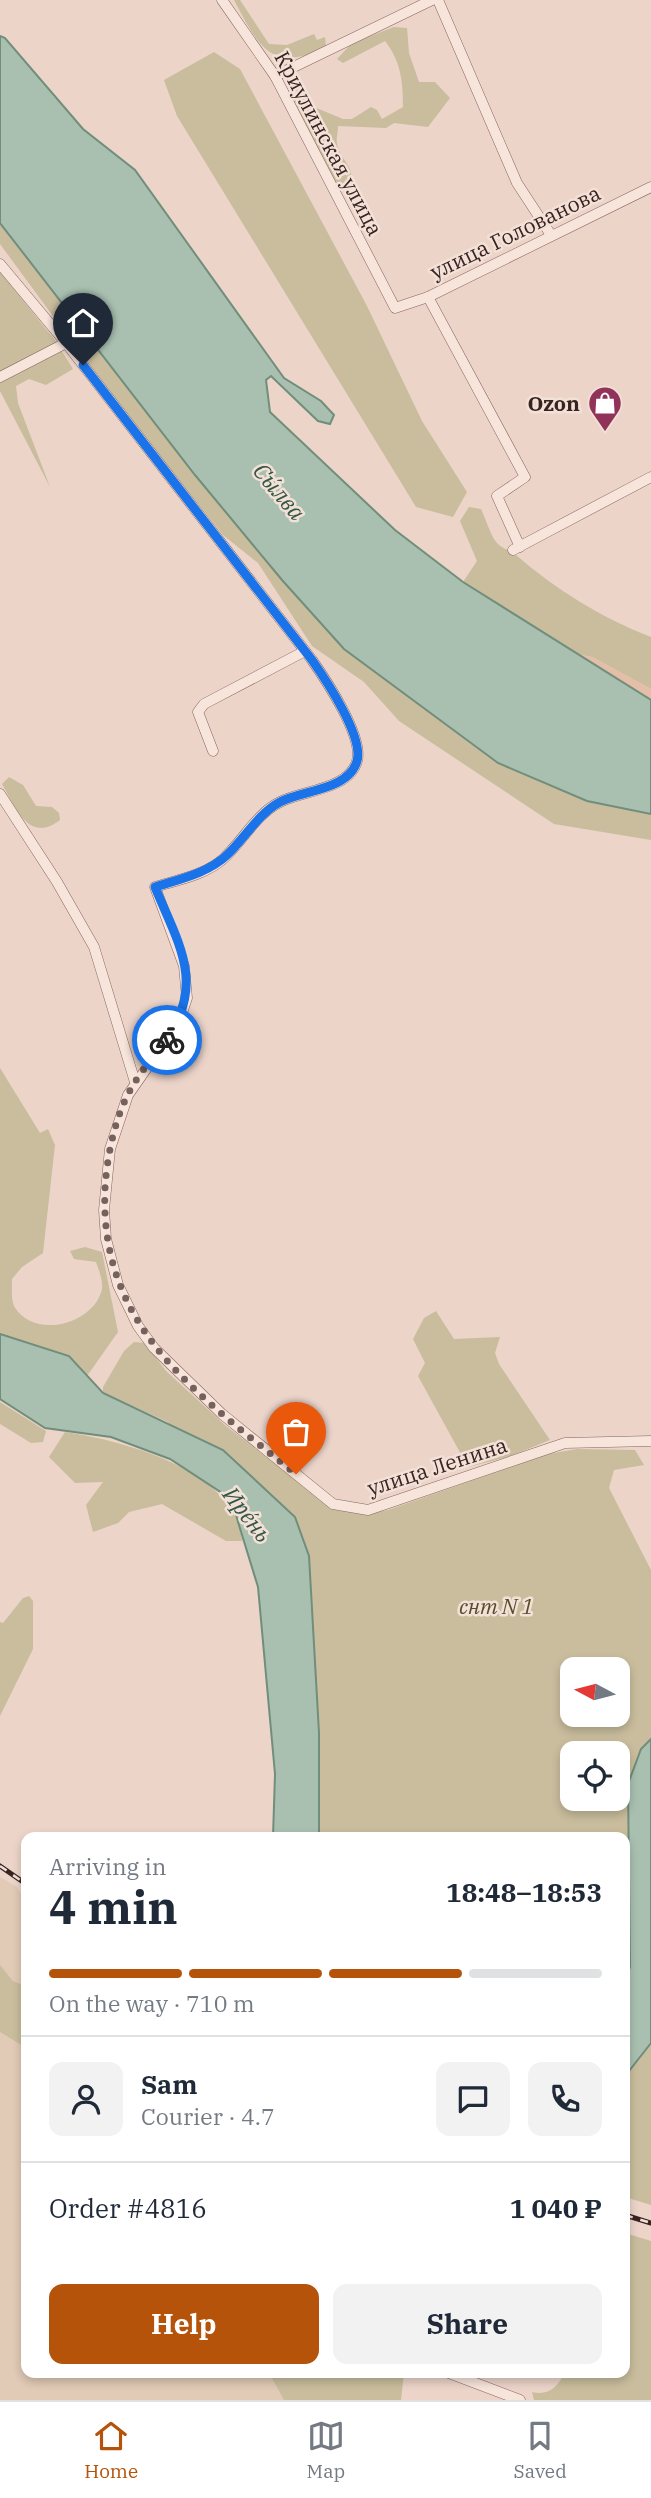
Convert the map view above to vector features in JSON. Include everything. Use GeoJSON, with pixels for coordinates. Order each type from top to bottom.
{"type":"FeatureCollection","features":[{"type":"Feature","properties":{"kind":"street","name":"Криулинская улица"},"geometry":{"type":"LineString","coordinates":[[222,0],[275,76],[395,308]]}},
{"type":"Feature","properties":{"kind":"street"},"geometry":{"type":"LineString","coordinates":[[275,76],[432,0]]}},
{"type":"Feature","properties":{"kind":"street"},"geometry":{"type":"LineString","coordinates":[[438,0],[517,183],[551,235]]}},
{"type":"Feature","properties":{"kind":"street","name":"улица Голованова"},"geometry":{"type":"LineString","coordinates":[[395,308],[428,297],[651,187]]}},
{"type":"Feature","properties":{"kind":"street"},"geometry":{"type":"LineString","coordinates":[[0,264],[66,343],[305,651],[204,704],[198,712],[213,751]]}},
{"type":"Feature","properties":{"kind":"street"},"geometry":{"type":"LineString","coordinates":[[428,297],[525,477],[497,496],[517,548],[651,477]]}},
{"type":"Feature","properties":{"kind":"street"},"geometry":{"type":"LineString","coordinates":[[0,377],[66,343]]}},
{"type":"Feature","properties":{"kind":"street","name":"улица Ленина"},"geometry":{"type":"LineString","coordinates":[[305,651],[327,682],[357,742],[359,754],[352,773],[344,779],[278,803],[249,829],[217,864],[155,887],[184,966],[187,998],[179,1022],[135,1082],[110,1149],[105,1200],[108,1254],[124,1299],[145,1336],[179,1373],[222,1415],[333,1504],[368,1510],[565,1443],[651,1441]]}},
{"type":"Feature","properties":{"kind":"street"},"geometry":{"type":"LineString","coordinates":[[0,794],[57,882],[94,947],[135,1082]]}},
{"type":"Feature","properties":{"kind":"street"},"geometry":{"type":"LineString","coordinates":[[462,2378],[520,2400]]}},
{"type":"Feature","properties":{"kind":"shaded area"},"geometry":{"type":"Polygon","coordinates":[[[0,1877],[17,1887],[21,1893],[21,1984],[13,1981],[0,1965],[0,1877]]]}},
{"type":"Feature","properties":{"kind":"shaded area"},"geometry":{"type":"Polygon","coordinates":[[[0,2032],[21,2045],[21,2378],[272,2378],[284,2400],[0,2400],[0,2032]]]}},
{"type":"Feature","properties":{"kind":"green space"},"geometry":{"type":"Polygon","coordinates":[[[234,0],[240,0],[269,44],[287,45],[314,34],[317,40],[325,37],[326,47],[292,58],[269,51],[251,31],[234,0]]]}},
{"type":"Feature","properties":{"kind":"green space"},"geometry":{"type":"Polygon","coordinates":[[[394,27],[407,28],[409,53],[419,82],[435,82],[450,98],[428,127],[394,123],[386,128],[338,126],[337,144],[350,169],[352,180],[350,187],[341,189],[334,182],[291,95],[291,83],[296,79],[301,80],[314,107],[343,119],[352,119],[371,107],[377,110],[382,119],[403,107],[400,72],[395,56],[385,41],[343,63],[337,59],[352,43],[394,27]]]}},
{"type":"Feature","properties":{"kind":"green space"},"geometry":{"type":"Polygon","coordinates":[[[214,52],[240,69],[367,306],[422,421],[467,492],[453,517],[416,507],[177,116],[164,80],[214,52]]]}},
{"type":"Feature","properties":{"kind":"green space"},"geometry":{"type":"Polygon","coordinates":[[[0,223],[195,476],[344,649],[498,763],[587,801],[651,814],[651,840],[554,824],[399,721],[364,682],[312,646],[258,563],[223,535],[108,391],[0,244],[0,223]]]}},
{"type":"Feature","properties":{"kind":"green space"},"geometry":{"type":"Polygon","coordinates":[[[0,272],[58,344],[0,375],[0,272]]]}},
{"type":"Feature","properties":{"kind":"green space"},"geometry":{"type":"Polygon","coordinates":[[[61,350],[73,369],[46,385],[29,379],[16,386],[18,403],[50,487],[0,391],[0,381],[61,350]]]}},
{"type":"Feature","properties":{"kind":"green space"},"geometry":{"type":"Polygon","coordinates":[[[469,507],[481,509],[492,536],[499,545],[580,602],[651,637],[651,689],[592,657],[576,654],[463,582],[477,561],[460,521],[469,507]]]}},
{"type":"Feature","properties":{"kind":"green space"},"geometry":{"type":"Polygon","coordinates":[[[9,777],[23,785],[36,806],[52,807],[59,813],[60,820],[40,828],[25,820],[2,784],[9,777]]]}},
{"type":"Feature","properties":{"kind":"green space"},"geometry":{"type":"Polygon","coordinates":[[[0,1068],[40,1133],[48,1129],[55,1145],[43,1253],[22,1267],[12,1279],[13,1303],[23,1317],[35,1323],[62,1324],[76,1319],[88,1312],[97,1301],[102,1283],[96,1262],[74,1259],[70,1251],[85,1247],[102,1252],[118,1332],[87,1376],[69,1356],[0,1334],[0,1068]]]}},
{"type":"Feature","properties":{"kind":"green space"},"geometry":{"type":"Polygon","coordinates":[[[436,1311],[454,1339],[500,1337],[495,1353],[499,1364],[550,1440],[508,1457],[468,1467],[418,1376],[425,1363],[413,1339],[424,1318],[436,1311]]]}},
{"type":"Feature","properties":{"kind":"green space","name":"снт N 1"},"geometry":{"type":"Polygon","coordinates":[[[134,1342],[145,1343],[166,1371],[226,1426],[336,1510],[366,1514],[388,1510],[548,1454],[577,1449],[635,1450],[644,1465],[614,1470],[609,1488],[651,1570],[651,1739],[641,1749],[630,1779],[630,1741],[560,1741],[560,1811],[628,1811],[629,1832],[319,1832],[319,1733],[309,1556],[295,1517],[166,1421],[103,1393],[103,1387],[124,1351],[134,1342]]]}},
{"type":"Feature","properties":{"kind":"green space"},"geometry":{"type":"Polygon","coordinates":[[[0,1402],[46,1431],[43,1442],[31,1443],[0,1424],[0,1402]]]}},
{"type":"Feature","properties":{"kind":"green space"},"geometry":{"type":"Polygon","coordinates":[[[65,1432],[145,1452],[173,1463],[199,1478],[220,1495],[235,1516],[242,1541],[226,1541],[162,1504],[129,1512],[118,1523],[93,1532],[86,1505],[103,1482],[75,1483],[49,1457],[65,1432]]]}},
{"type":"Feature","properties":{"kind":"green space"},"geometry":{"type":"Polygon","coordinates":[[[29,1596],[33,1601],[33,1649],[0,1716],[0,1622],[3,1623],[23,1598],[29,1596]]]}},
{"type":"Feature","properties":{"kind":"green space"},"geometry":{"type":"Polygon","coordinates":[[[0,1965],[13,1981],[21,1984],[21,2045],[0,2032],[0,1965]]]}},
{"type":"Feature","properties":{"kind":"green space"},"geometry":{"type":"Polygon","coordinates":[[[651,2043],[651,2205],[630,2199],[630,2070],[651,2043]]]}},
{"type":"Feature","properties":{"kind":"green space"},"geometry":{"type":"Polygon","coordinates":[[[630,2235],[651,2241],[651,2400],[534,2400],[532,2392],[543,2393],[562,2378],[630,2378],[630,2235]]]}},
{"type":"Feature","properties":{"kind":"green space"},"geometry":{"type":"Polygon","coordinates":[[[272,2378],[403,2378],[401,2400],[284,2400],[272,2378]]]}},
{"type":"Feature","properties":{"kind":"sand"},"geometry":{"type":"Polygon","coordinates":[[[576,654],[592,657],[651,689],[651,700],[576,654]]]}},
{"type":"Feature","properties":{"kind":"water","name":"Сы́лва"},"geometry":{"type":"Polygon","coordinates":[[[0,36],[5,38],[83,129],[135,170],[284,378],[321,401],[334,415],[330,424],[318,421],[271,376],[266,380],[270,412],[395,530],[463,582],[651,700],[651,814],[587,801],[498,763],[344,649],[282,580],[195,475],[0,223],[0,36]]]}},
{"type":"Feature","properties":{"kind":"water","name":"Ире́нь"},"geometry":{"type":"Polygon","coordinates":[[[0,1334],[69,1356],[103,1393],[223,1450],[295,1517],[309,1556],[319,1733],[319,1832],[273,1832],[275,1774],[258,1587],[231,1499],[170,1459],[111,1437],[45,1428],[0,1399],[0,1334]]]}},
{"type":"Feature","properties":{"kind":"water"},"geometry":{"type":"Polygon","coordinates":[[[651,1739],[651,2043],[630,2070],[628,1811],[630,1779],[641,1749],[651,1739]]]}},
{"type":"Feature","properties":{"kind":"railway"},"geometry":{"type":"LineString","coordinates":[[0,1866],[21,1881]]}},
{"type":"Feature","properties":{"kind":"railway"},"geometry":{"type":"LineString","coordinates":[[630,2217],[651,2223]]}},
{"type":"Feature","properties":{"kind":"way so far"},"geometry":{"type":"LineString","coordinates":[[167,1040],[135,1082],[113,1138],[104,1210],[108,1254],[124,1299],[138,1326],[154,1348],[222,1415],[296,1474]]}},
{"type":"Feature","properties":{"kind":"place","name":"Ozon"},"geometry":{"type":"Point","coordinates":[605,433]}},
{"type":"Feature","properties":{"kind":"route"},"geometry":{"type":"LineString","coordinates":[[83,365],[312,660],[327,682],[359,747],[352,773],[344,779],[278,803],[249,829],[217,864],[194,875],[155,887],[188,978],[185,1009],[167,1040]]}}]}
